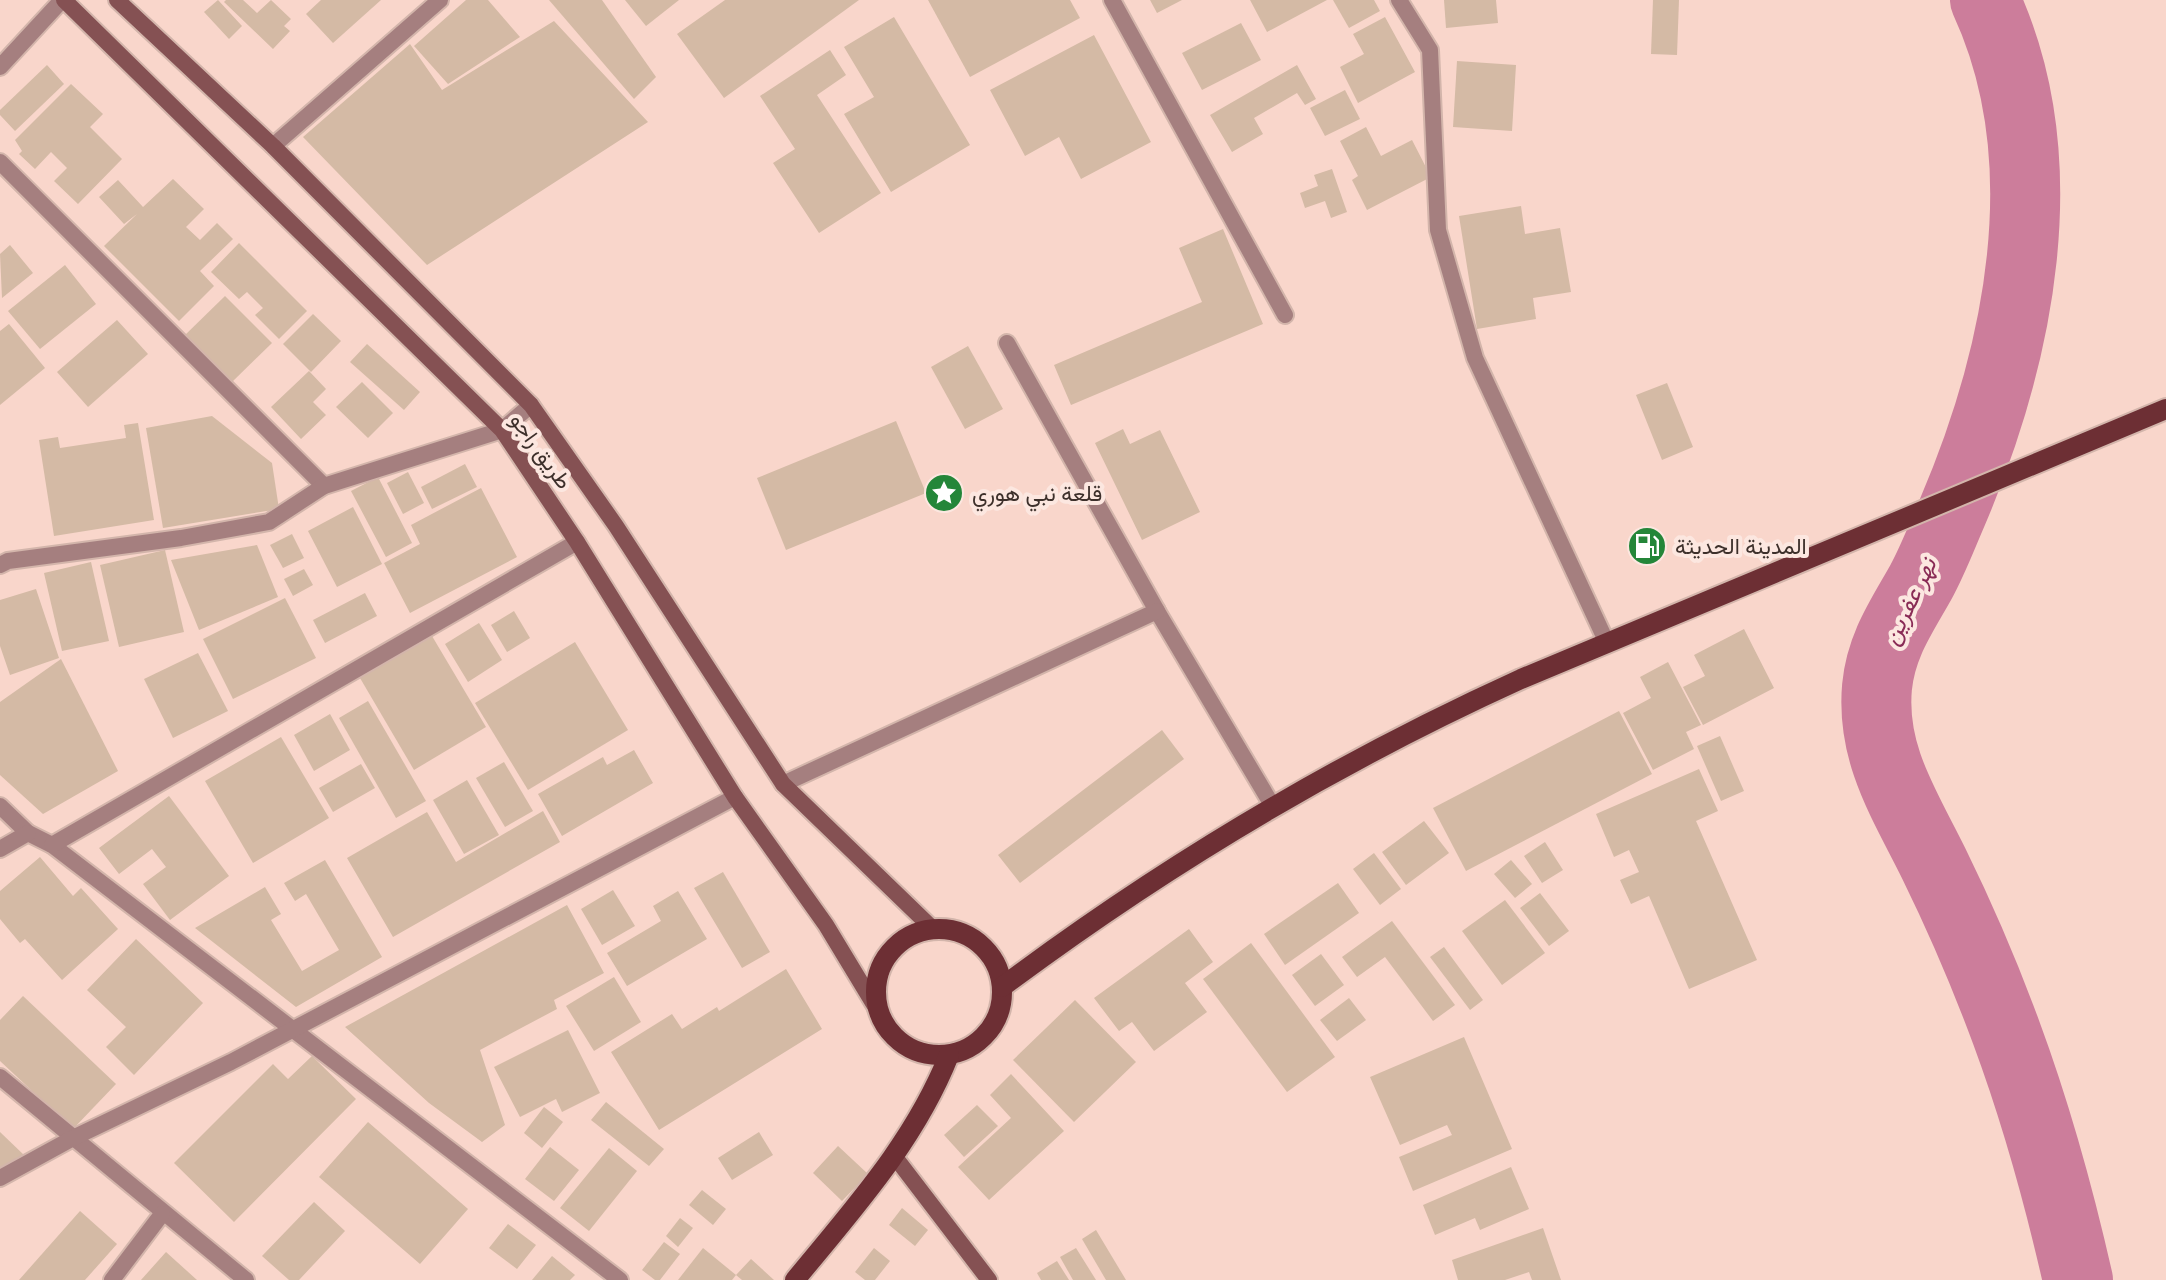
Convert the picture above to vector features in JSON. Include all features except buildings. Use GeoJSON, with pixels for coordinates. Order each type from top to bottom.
{"type":"FeatureCollection","features":[{"type":"Feature","properties":{"kind":"main road","name":"طريق راجو"},"geometry":{"type":"LineString","coordinates":[[63,0],[502,430],[577,542],[735,797],[826,925],[878,1011]]}},
{"type":"Feature","properties":{"kind":"main road","name":"طريق راجو"},"geometry":{"type":"LineString","coordinates":[[117,0],[273,146],[531,405],[616,526],[783,784],[933,929]]}},
{"type":"Feature","properties":{"kind":"main road"},"geometry":{"type":"LineString","coordinates":[[1002,987],[1089,922],[1272,805],[1436,717],[2166,409]]}},
{"type":"Feature","properties":{"kind":"main road"},"geometry":{"type":"LineString","coordinates":[[933,929],[950,929],[980,943],[999,971],[1002,987],[1002,1003],[989,1031],[964,1051],[949,1055],[933,1056],[903,1045],[888,1030],[878,1011],[876,984],[885,957],[898,943],[933,929]]}},
{"type":"Feature","properties":{"kind":"main road"},"geometry":{"type":"LineString","coordinates":[[795,1280],[895,1157],[933,1095],[949,1055]]}},
{"type":"Feature","properties":{"kind":"main road"},"geometry":{"type":"LineString","coordinates":[[895,1157],[989,1280]]}},
{"type":"Feature","properties":{"kind":"street"},"geometry":{"type":"LineString","coordinates":[[0,67],[63,0]]}},
{"type":"Feature","properties":{"kind":"street"},"geometry":{"type":"LineString","coordinates":[[273,146],[440,0]]}},
{"type":"Feature","properties":{"kind":"street"},"geometry":{"type":"LineString","coordinates":[[1112,0],[1285,315]]}},
{"type":"Feature","properties":{"kind":"street"},"geometry":{"type":"LineString","coordinates":[[1399,0],[1430,50],[1438,230],[1475,358],[1607,643]]}},
{"type":"Feature","properties":{"kind":"street"},"geometry":{"type":"LineString","coordinates":[[0,162],[324,486]]}},
{"type":"Feature","properties":{"kind":"street"},"geometry":{"type":"LineString","coordinates":[[1007,343],[1157,611],[1272,805]]}},
{"type":"Feature","properties":{"kind":"street"},"geometry":{"type":"LineString","coordinates":[[0,565],[8,561],[181,538],[269,522],[324,486],[502,430],[531,405]]}},
{"type":"Feature","properties":{"kind":"street"},"geometry":{"type":"LineString","coordinates":[[52,845],[577,542]]}},
{"type":"Feature","properties":{"kind":"street"},"geometry":{"type":"LineString","coordinates":[[783,784],[1157,611]]}},
{"type":"Feature","properties":{"kind":"street"},"geometry":{"type":"LineString","coordinates":[[0,1178],[735,797]]}},
{"type":"Feature","properties":{"kind":"street"},"geometry":{"type":"LineString","coordinates":[[0,806],[28,833],[52,845],[620,1280]]}},
{"type":"Feature","properties":{"kind":"street"},"geometry":{"type":"LineString","coordinates":[[0,849],[28,833]]}},
{"type":"Feature","properties":{"kind":"street"},"geometry":{"type":"LineString","coordinates":[[0,1077],[75,1137],[162,1214],[246,1280]]}},
{"type":"Feature","properties":{"kind":"street"},"geometry":{"type":"LineString","coordinates":[[112,1280],[162,1214]]}},
{"type":"Feature","properties":{"kind":"waterway","name":"نهر عفرين"},"geometry":{"type":"LineString","coordinates":[[1985,0],[2008,62],[2021,126],[2025,192],[2022,258],[2012,324],[1976,453],[1937,548],[1883,658],[1877,687],[1877,712],[1879,735],[1892,779],[1963,926],[2017,1062],[2046,1155],[2078,1280]]}},
{"type":"Feature","properties":{"kind":"place","name":"قلعة نبي هوري"},"geometry":{"type":"Point","coordinates":[944,493]}},
{"type":"Feature","properties":{"kind":"place","name":"المدينة الحديثة"},"geometry":{"type":"Point","coordinates":[1647,546]}}]}
